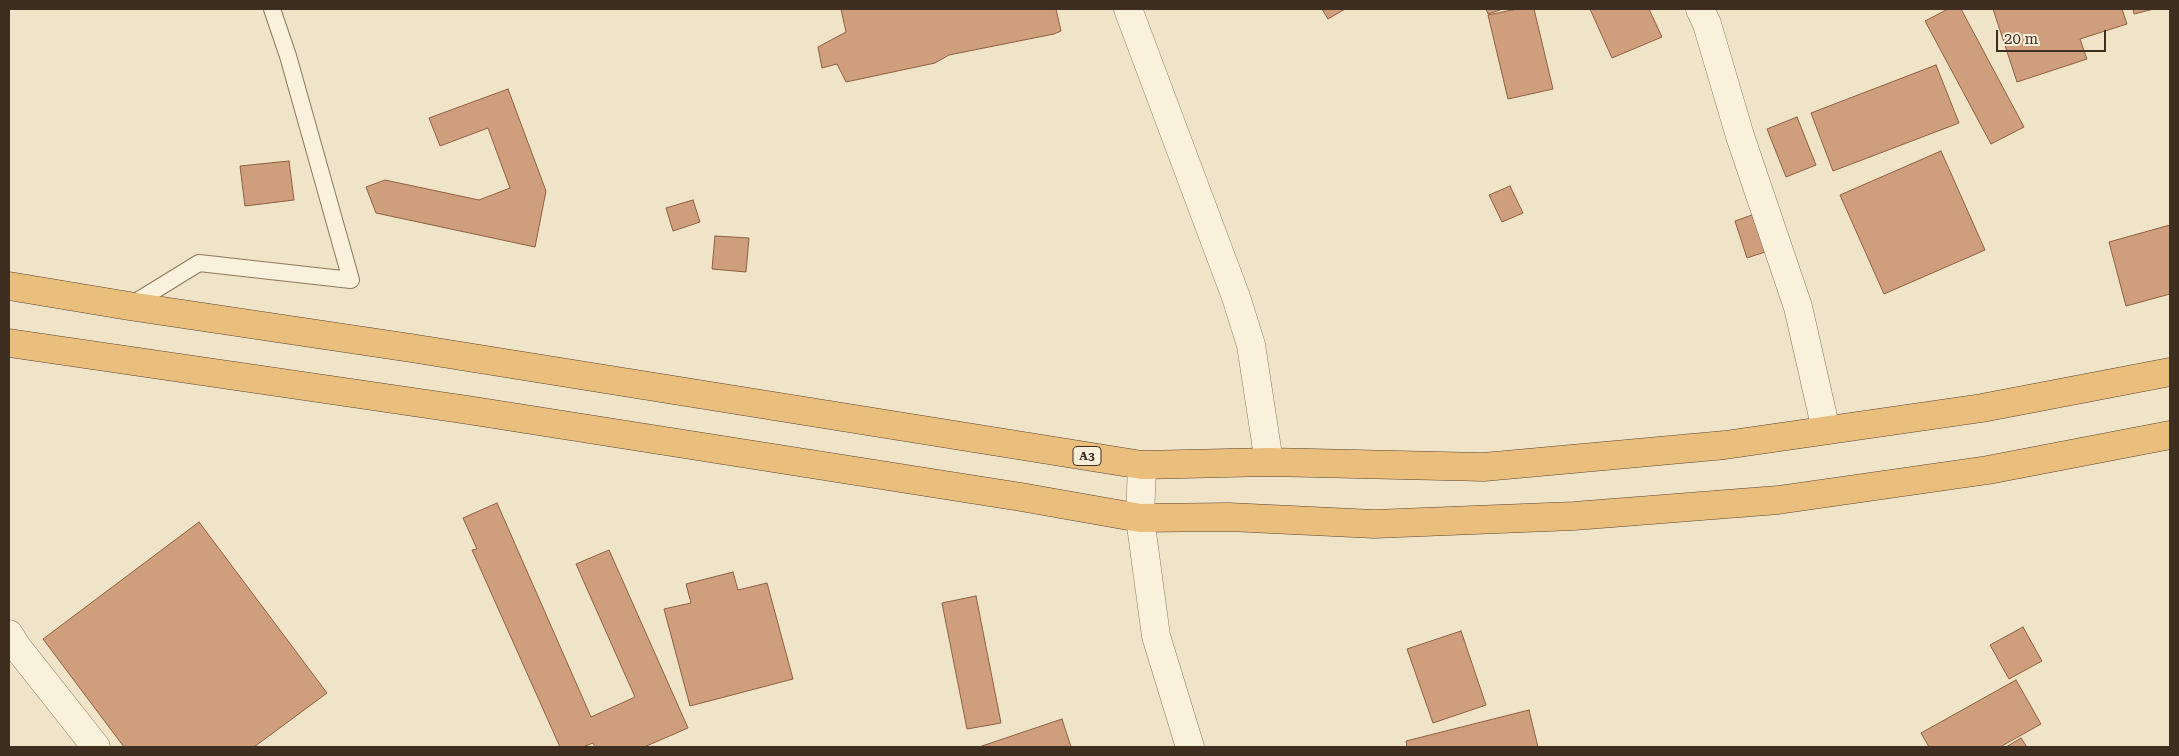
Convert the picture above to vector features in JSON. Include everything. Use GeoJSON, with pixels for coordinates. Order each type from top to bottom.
{"type":"FeatureCollection","features":[{"type":"Feature","properties":{"kind":"highway","name":"A3"},"geometry":{"type":"LineString","coordinates":[[9,286],[1142,465],[1269,462],[1484,467],[1725,445],[1982,408],[2170,372]]}},
{"type":"Feature","properties":{"kind":"highway"},"geometry":{"type":"LineString","coordinates":[[9,343],[487,414],[1002,494],[1140,518],[1229,517],[1374,524],[1574,516],[1778,500],[1988,470],[2170,435]]}},
{"type":"Feature","properties":{"kind":"street"},"geometry":{"type":"LineString","coordinates":[[1128,9],[1236,297],[1249,337],[1269,462]]}},
{"type":"Feature","properties":{"kind":"street"},"geometry":{"type":"LineString","coordinates":[[1700,9],[1707,24],[1740,136],[1798,307],[1826,430]]}},
{"type":"Feature","properties":{"kind":"street"},"geometry":{"type":"LineString","coordinates":[[1142,465],[1140,518],[1156,636],[1190,747]]}},
{"type":"Feature","properties":{"kind":"street"},"geometry":{"type":"LineString","coordinates":[[9,634],[17,647],[96,747]]}},
{"type":"Feature","properties":{"kind":"lane"},"geometry":{"type":"LineString","coordinates":[[129,306],[199,263],[352,280],[288,56],[272,9]]}},
{"type":"Feature","properties":{"kind":"building"},"geometry":{"type":"Polygon","coordinates":[[[841,9],[1056,9],[1061,31],[949,55],[935,63],[846,82],[837,64],[822,68],[818,47],[846,32],[841,9]]]}},
{"type":"Feature","properties":{"kind":"building"},"geometry":{"type":"Polygon","coordinates":[[[1322,9],[1345,9],[1328,19],[1322,9]]]}},
{"type":"Feature","properties":{"kind":"building"},"geometry":{"type":"Polygon","coordinates":[[[1486,9],[1503,9],[1488,14],[1486,9]]]}},
{"type":"Feature","properties":{"kind":"building"},"geometry":{"type":"Polygon","coordinates":[[[1517,9],[1534,9],[1553,89],[1508,99],[1488,15],[1517,9]]]}},
{"type":"Feature","properties":{"kind":"building"},"geometry":{"type":"Polygon","coordinates":[[[1590,9],[1649,9],[1662,37],[1612,58],[1590,9]]]}},
{"type":"Feature","properties":{"kind":"building"},"geometry":{"type":"Polygon","coordinates":[[[1948,9],[1961,9],[2024,127],[1991,144],[1925,21],[1948,9]]]}},
{"type":"Feature","properties":{"kind":"building"},"geometry":{"type":"Polygon","coordinates":[[[1993,9],[2122,9],[2127,24],[2080,39],[2087,59],[2017,82],[1993,9]]]}},
{"type":"Feature","properties":{"kind":"building"},"geometry":{"type":"Polygon","coordinates":[[[2133,9],[2154,9],[2134,14],[2133,9]]]}},
{"type":"Feature","properties":{"kind":"building"},"geometry":{"type":"Polygon","coordinates":[[[1936,65],[1959,123],[1833,171],[1811,113],[1936,65]]]}},
{"type":"Feature","properties":{"kind":"building"},"geometry":{"type":"Polygon","coordinates":[[[508,89],[546,191],[535,247],[376,213],[366,187],[385,180],[479,200],[510,188],[488,128],[440,146],[429,118],[508,89]]]}},
{"type":"Feature","properties":{"kind":"building"},"geometry":{"type":"Polygon","coordinates":[[[1797,117],[1816,165],[1786,177],[1767,129],[1797,117]]]}},
{"type":"Feature","properties":{"kind":"building"},"geometry":{"type":"Polygon","coordinates":[[[1941,151],[1985,250],[1884,294],[1840,195],[1941,151]]]}},
{"type":"Feature","properties":{"kind":"building"},"geometry":{"type":"Polygon","coordinates":[[[289,161],[294,200],[245,206],[240,166],[289,161]]]}},
{"type":"Feature","properties":{"kind":"building"},"geometry":{"type":"Polygon","coordinates":[[[1510,186],[1523,213],[1502,222],[1489,195],[1510,186]]]}},
{"type":"Feature","properties":{"kind":"building"},"geometry":{"type":"Polygon","coordinates":[[[693,200],[700,222],[673,231],[666,208],[693,200]]]}},
{"type":"Feature","properties":{"kind":"building"},"geometry":{"type":"Polygon","coordinates":[[[1752,215],[1765,252],[1747,258],[1735,221],[1752,215]]]}},
{"type":"Feature","properties":{"kind":"building"},"geometry":{"type":"Polygon","coordinates":[[[2170,225],[2170,294],[2126,306],[2109,242],[2170,225]]]}},
{"type":"Feature","properties":{"kind":"building"},"geometry":{"type":"Polygon","coordinates":[[[715,236],[749,238],[746,272],[712,269],[715,236]]]}},
{"type":"Feature","properties":{"kind":"building"},"geometry":{"type":"Polygon","coordinates":[[[497,503],[591,717],[635,697],[576,564],[609,550],[688,728],[644,747],[595,747],[593,743],[583,747],[560,747],[472,550],[477,549],[463,518],[497,503]]]}},
{"type":"Feature","properties":{"kind":"building"},"geometry":{"type":"Polygon","coordinates":[[[199,522],[327,693],[254,747],[124,747],[43,639],[199,522]]]}},
{"type":"Feature","properties":{"kind":"building"},"geometry":{"type":"Polygon","coordinates":[[[733,572],[738,590],[767,583],[793,679],[690,706],[664,609],[691,603],[686,584],[733,572]]]}},
{"type":"Feature","properties":{"kind":"building"},"geometry":{"type":"Polygon","coordinates":[[[976,596],[1001,723],[967,729],[942,603],[976,596]]]}},
{"type":"Feature","properties":{"kind":"building"},"geometry":{"type":"Polygon","coordinates":[[[2023,627],[2042,661],[2009,679],[1990,645],[2023,627]]]}},
{"type":"Feature","properties":{"kind":"building"},"geometry":{"type":"Polygon","coordinates":[[[1461,631],[1486,705],[1433,723],[1407,649],[1461,631]]]}},
{"type":"Feature","properties":{"kind":"building"},"geometry":{"type":"Polygon","coordinates":[[[2016,680],[2041,724],[2000,747],[1929,747],[1921,733],[2016,680]]]}},
{"type":"Feature","properties":{"kind":"building"},"geometry":{"type":"Polygon","coordinates":[[[1529,710],[1538,747],[1407,747],[1406,741],[1529,710]]]}},
{"type":"Feature","properties":{"kind":"building"},"geometry":{"type":"Polygon","coordinates":[[[1062,719],[1071,747],[979,747],[1062,719]]]}},
{"type":"Feature","properties":{"kind":"building"},"geometry":{"type":"Polygon","coordinates":[[[2021,738],[2027,747],[2006,747],[2021,738]]]}}]}
